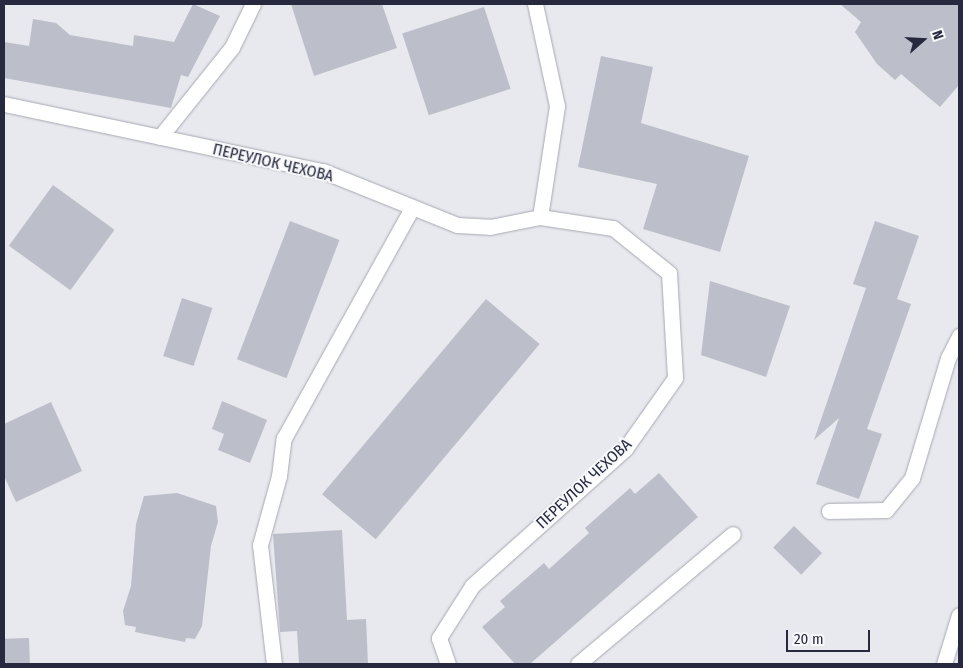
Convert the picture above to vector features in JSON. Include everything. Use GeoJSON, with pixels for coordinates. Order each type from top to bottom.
{"type":"FeatureCollection","features":[{"type":"Feature","properties":{"kind":"street"},"geometry":{"type":"LineString","coordinates":[[160,137],[232,47],[253,4]]}},
{"type":"Feature","properties":{"kind":"street"},"geometry":{"type":"LineString","coordinates":[[535,4],[557,106],[540,217]]}},
{"type":"Feature","properties":{"kind":"street","name":"ПЕРЕУЛОК ЧЕХОВА"},"geometry":{"type":"LineString","coordinates":[[4,104],[323,171],[457,226],[490,227],[540,217],[613,228],[669,273],[675,378],[625,449],[472,586],[439,638],[448,664]]}},
{"type":"Feature","properties":{"kind":"street"},"geometry":{"type":"LineString","coordinates":[[274,664],[260,545],[279,476],[284,438],[412,208]]}},
{"type":"Feature","properties":{"kind":"street"},"geometry":{"type":"LineString","coordinates":[[829,511],[886,510],[912,478],[948,358],[959,336]]}},
{"type":"Feature","properties":{"kind":"street"},"geometry":{"type":"LineString","coordinates":[[578,664],[733,534]]}},
{"type":"Feature","properties":{"kind":"street"},"geometry":{"type":"LineString","coordinates":[[944,664],[959,615]]}},
{"type":"Feature","properties":{"kind":"building"},"geometry":{"type":"Polygon","coordinates":[[[193,4],[220,16],[188,77],[181,75],[171,108],[4,78],[4,42],[29,46],[33,19],[56,23],[70,35],[133,46],[134,35],[174,42],[193,4]]]}},
{"type":"Feature","properties":{"kind":"building"},"geometry":{"type":"Polygon","coordinates":[[[291,4],[382,4],[397,48],[314,76],[291,4]]]}},
{"type":"Feature","properties":{"kind":"building"},"geometry":{"type":"Polygon","coordinates":[[[840,4],[959,4],[959,85],[940,107],[901,74],[895,80],[877,64],[855,32],[861,22],[840,4]]]}},
{"type":"Feature","properties":{"kind":"building"},"geometry":{"type":"Polygon","coordinates":[[[484,7],[511,89],[429,115],[402,34],[484,7]]]}},
{"type":"Feature","properties":{"kind":"building"},"geometry":{"type":"Polygon","coordinates":[[[601,56],[653,67],[641,123],[749,156],[720,252],[643,229],[657,184],[578,167],[601,56]]]}},
{"type":"Feature","properties":{"kind":"building"},"geometry":{"type":"Polygon","coordinates":[[[53,185],[114,230],[70,290],[9,246],[53,185]]]}},
{"type":"Feature","properties":{"kind":"building"},"geometry":{"type":"Polygon","coordinates":[[[290,221],[339,240],[286,378],[237,359],[290,221]]]}},
{"type":"Feature","properties":{"kind":"building"},"geometry":{"type":"Polygon","coordinates":[[[875,221],[919,236],[897,299],[911,304],[867,429],[882,434],[859,499],[816,484],[839,418],[814,440],[866,288],[853,284],[875,221]]]}},
{"type":"Feature","properties":{"kind":"building"},"geometry":{"type":"Polygon","coordinates":[[[710,281],[790,306],[766,377],[701,355],[710,281]]]}},
{"type":"Feature","properties":{"kind":"building"},"geometry":{"type":"Polygon","coordinates":[[[182,298],[212,308],[194,366],[163,356],[182,298]]]}},
{"type":"Feature","properties":{"kind":"building"},"geometry":{"type":"Polygon","coordinates":[[[486,299],[540,344],[376,539],[322,494],[486,299]]]}},
{"type":"Feature","properties":{"kind":"building"},"geometry":{"type":"Polygon","coordinates":[[[222,401],[267,420],[250,463],[218,450],[224,434],[212,429],[222,401]]]}},
{"type":"Feature","properties":{"kind":"building"},"geometry":{"type":"Polygon","coordinates":[[[51,402],[82,471],[16,502],[4,476],[4,424],[51,402]]]}},
{"type":"Feature","properties":{"kind":"building"},"geometry":{"type":"Polygon","coordinates":[[[659,473],[698,517],[530,664],[515,664],[482,627],[505,607],[500,601],[544,563],[549,569],[589,533],[585,528],[630,488],[635,494],[659,473]]]}},
{"type":"Feature","properties":{"kind":"building"},"geometry":{"type":"Polygon","coordinates":[[[177,493],[216,506],[218,522],[211,546],[202,626],[195,639],[186,638],[185,642],[135,632],[136,627],[125,625],[123,611],[131,586],[136,524],[144,496],[177,493]]]}},
{"type":"Feature","properties":{"kind":"building"},"geometry":{"type":"Polygon","coordinates":[[[794,526],[822,553],[801,575],[773,548],[794,526]]]}},
{"type":"Feature","properties":{"kind":"building"},"geometry":{"type":"Polygon","coordinates":[[[342,530],[347,620],[366,619],[368,664],[299,664],[297,631],[280,632],[273,534],[342,530]]]}},
{"type":"Feature","properties":{"kind":"building"},"geometry":{"type":"Polygon","coordinates":[[[29,638],[30,664],[5,664],[4,639],[29,638]]]}}]}
